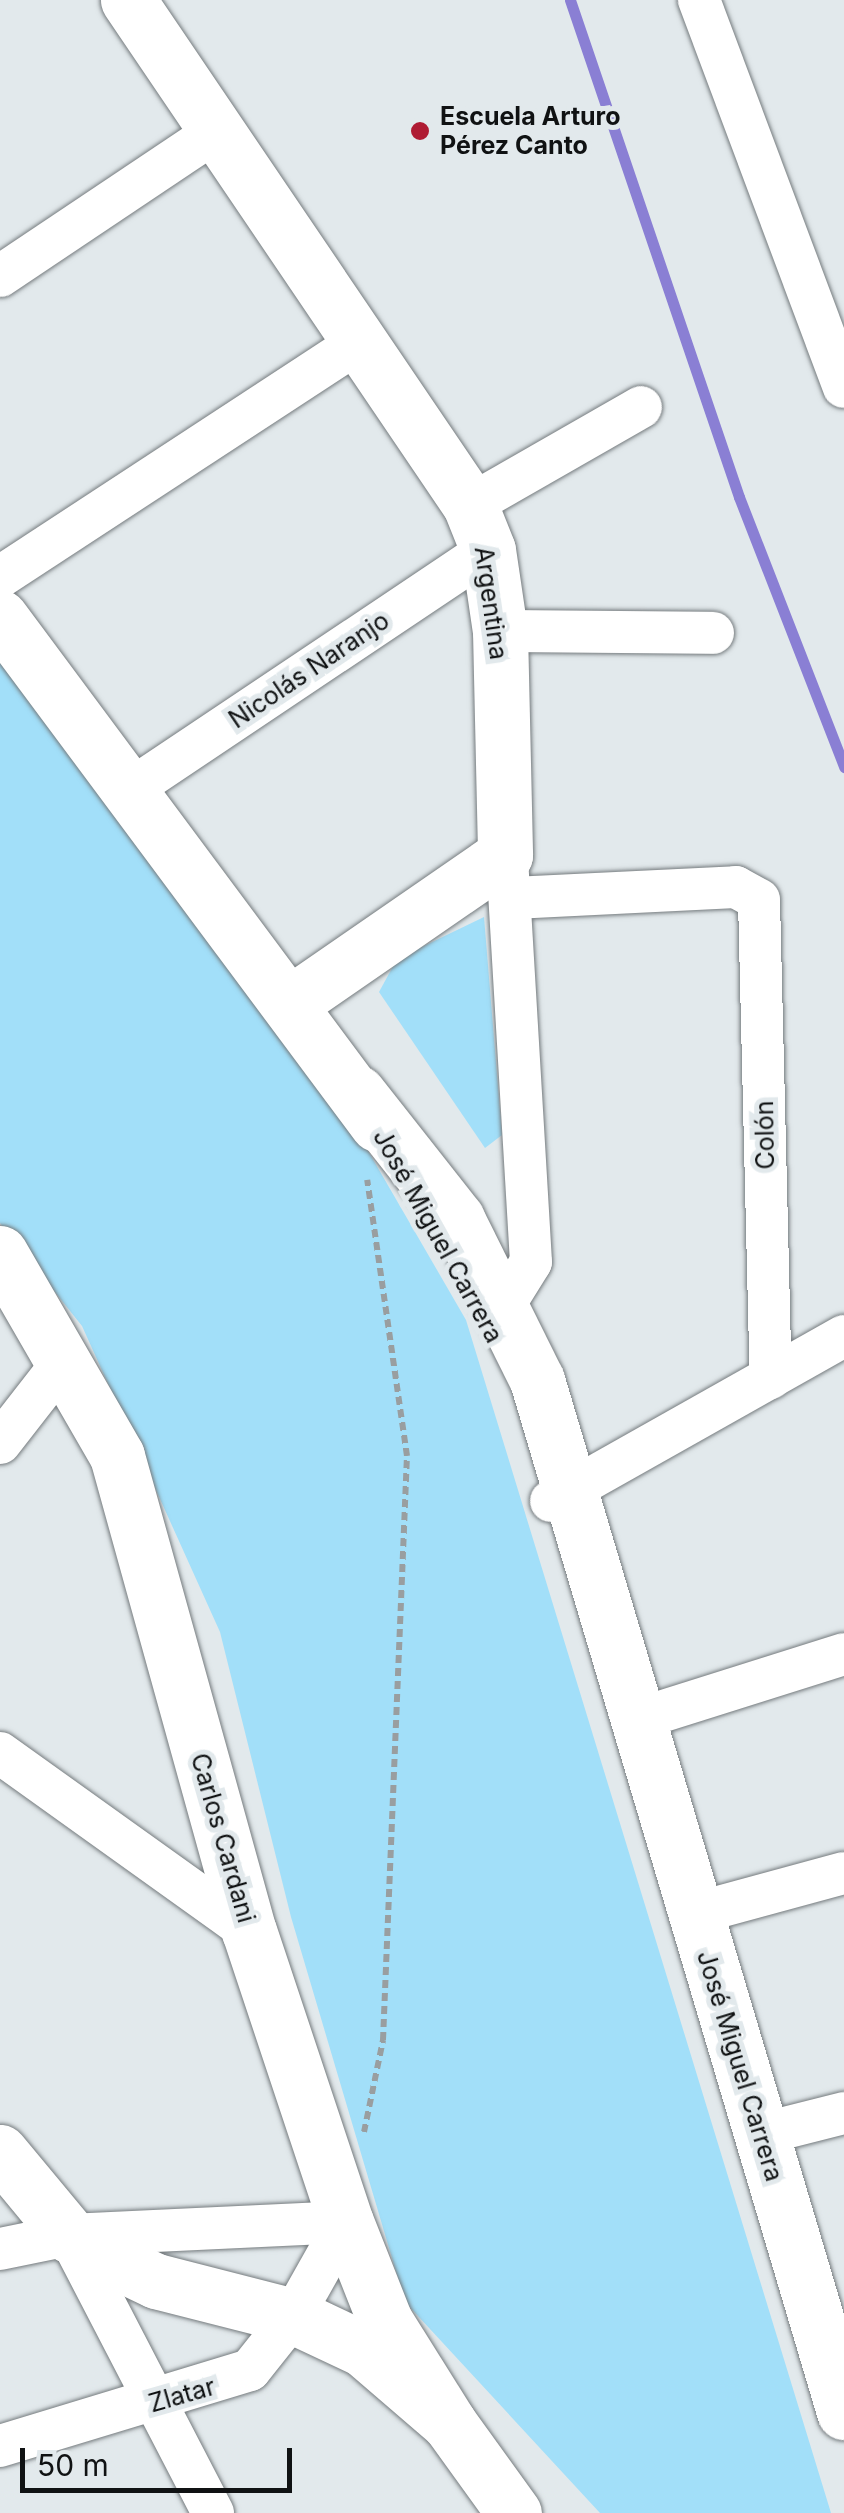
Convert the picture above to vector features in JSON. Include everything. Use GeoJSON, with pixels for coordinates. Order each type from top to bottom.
{"type":"FeatureCollection","features":[{"type":"Feature","properties":{"kind":"main road","name":"Argentina"},"geometry":{"type":"LineString","coordinates":[[128,0],[479,527],[500,631],[509,876]]}},
{"type":"Feature","properties":{"kind":"main road","name":"José Miguel Carrera"},"geometry":{"type":"LineString","coordinates":[[0,617],[289,1004],[358,1093],[412,1152],[506,1302],[562,1494],[588,1620],[635,1720],[844,2412]]}},
{"type":"Feature","properties":{"kind":"main road"},"geometry":{"type":"LineString","coordinates":[[289,1004],[509,876]]}},
{"type":"Feature","properties":{"kind":"main road","name":"José Miguel Carrera"},"geometry":{"type":"LineString","coordinates":[[358,1093],[488,1317],[562,1494]]}},
{"type":"Feature","properties":{"kind":"main road","name":"Carlos Cardani"},"geometry":{"type":"LineString","coordinates":[[0,1254],[66,1357],[117,1456],[249,1930],[346,2222],[386,2321],[450,2423]]}},
{"type":"Feature","properties":{"kind":"main road"},"geometry":{"type":"LineString","coordinates":[[0,2152],[69,2235],[156,2281],[294,2316],[363,2349],[450,2423],[514,2513]]}},
{"type":"Feature","properties":{"kind":"street"},"geometry":{"type":"LineString","coordinates":[[699,0],[834,335],[844,387]]}},
{"type":"Feature","properties":{"kind":"street"},"geometry":{"type":"LineString","coordinates":[[0,276],[214,132]]}},
{"type":"Feature","properties":{"kind":"street"},"geometry":{"type":"LineString","coordinates":[[0,577],[358,343]]}},
{"type":"Feature","properties":{"kind":"street","name":"Nicolás Naranjo"},"geometry":{"type":"LineString","coordinates":[[131,789],[641,407]]}},
{"type":"Feature","properties":{"kind":"street"},"geometry":{"type":"LineString","coordinates":[[500,631],[713,633]]}},
{"type":"Feature","properties":{"kind":"street","name":"Colón"},"geometry":{"type":"LineString","coordinates":[[509,876],[754,894],[770,1378]]}},
{"type":"Feature","properties":{"kind":"street","name":"Argentina"},"geometry":{"type":"LineString","coordinates":[[506,1302],[532,1262],[509,876]]}},
{"type":"Feature","properties":{"kind":"street"},"geometry":{"type":"LineString","coordinates":[[562,1494],[844,1336]]}},
{"type":"Feature","properties":{"kind":"street"},"geometry":{"type":"LineString","coordinates":[[0,1444],[66,1357]]}},
{"type":"Feature","properties":{"kind":"street"},"geometry":{"type":"LineString","coordinates":[[635,1720],[844,1654]]}},
{"type":"Feature","properties":{"kind":"street"},"geometry":{"type":"LineString","coordinates":[[0,1753],[249,1930]]}},
{"type":"Feature","properties":{"kind":"street"},"geometry":{"type":"LineString","coordinates":[[693,1914],[844,1873]]}},
{"type":"Feature","properties":{"kind":"street"},"geometry":{"type":"LineString","coordinates":[[761,2134],[844,2113]]}},
{"type":"Feature","properties":{"kind":"street"},"geometry":{"type":"LineString","coordinates":[[0,2249],[69,2235],[346,2222]]}},
{"type":"Feature","properties":{"kind":"street","name":"Zlatar"},"geometry":{"type":"LineString","coordinates":[[0,2446],[157,2402],[250,2370],[294,2316],[346,2222]]}},
{"type":"Feature","properties":{"kind":"street"},"geometry":{"type":"LineString","coordinates":[[69,2235],[212,2513]]}},
{"type":"Feature","properties":{"kind":"path"},"geometry":{"type":"LineString","coordinates":[[360,2149],[383,2040],[407,1456],[364,1165]]}},
{"type":"Feature","properties":{"kind":"shaded area"},"geometry":{"type":"Polygon","coordinates":[[[0,651],[342,1106],[466,1320],[831,2513],[600,2513],[405,2302],[291,1917],[220,1632],[82,1326],[0,1223],[0,651]]]}},
{"type":"Feature","properties":{"kind":"shaded area"},"geometry":{"type":"Polygon","coordinates":[[[484,917],[502,1135],[485,1148],[379,992],[397,959],[484,917]]]}},
{"type":"Feature","properties":{"kind":"waterway"},"geometry":{"type":"LineString","coordinates":[[570,0],[739,497],[844,767]]}},
{"type":"Feature","properties":{"kind":"place","name":"Escuela Arturo Pérez Canto"},"geometry":{"type":"Point","coordinates":[420,131]}}]}
